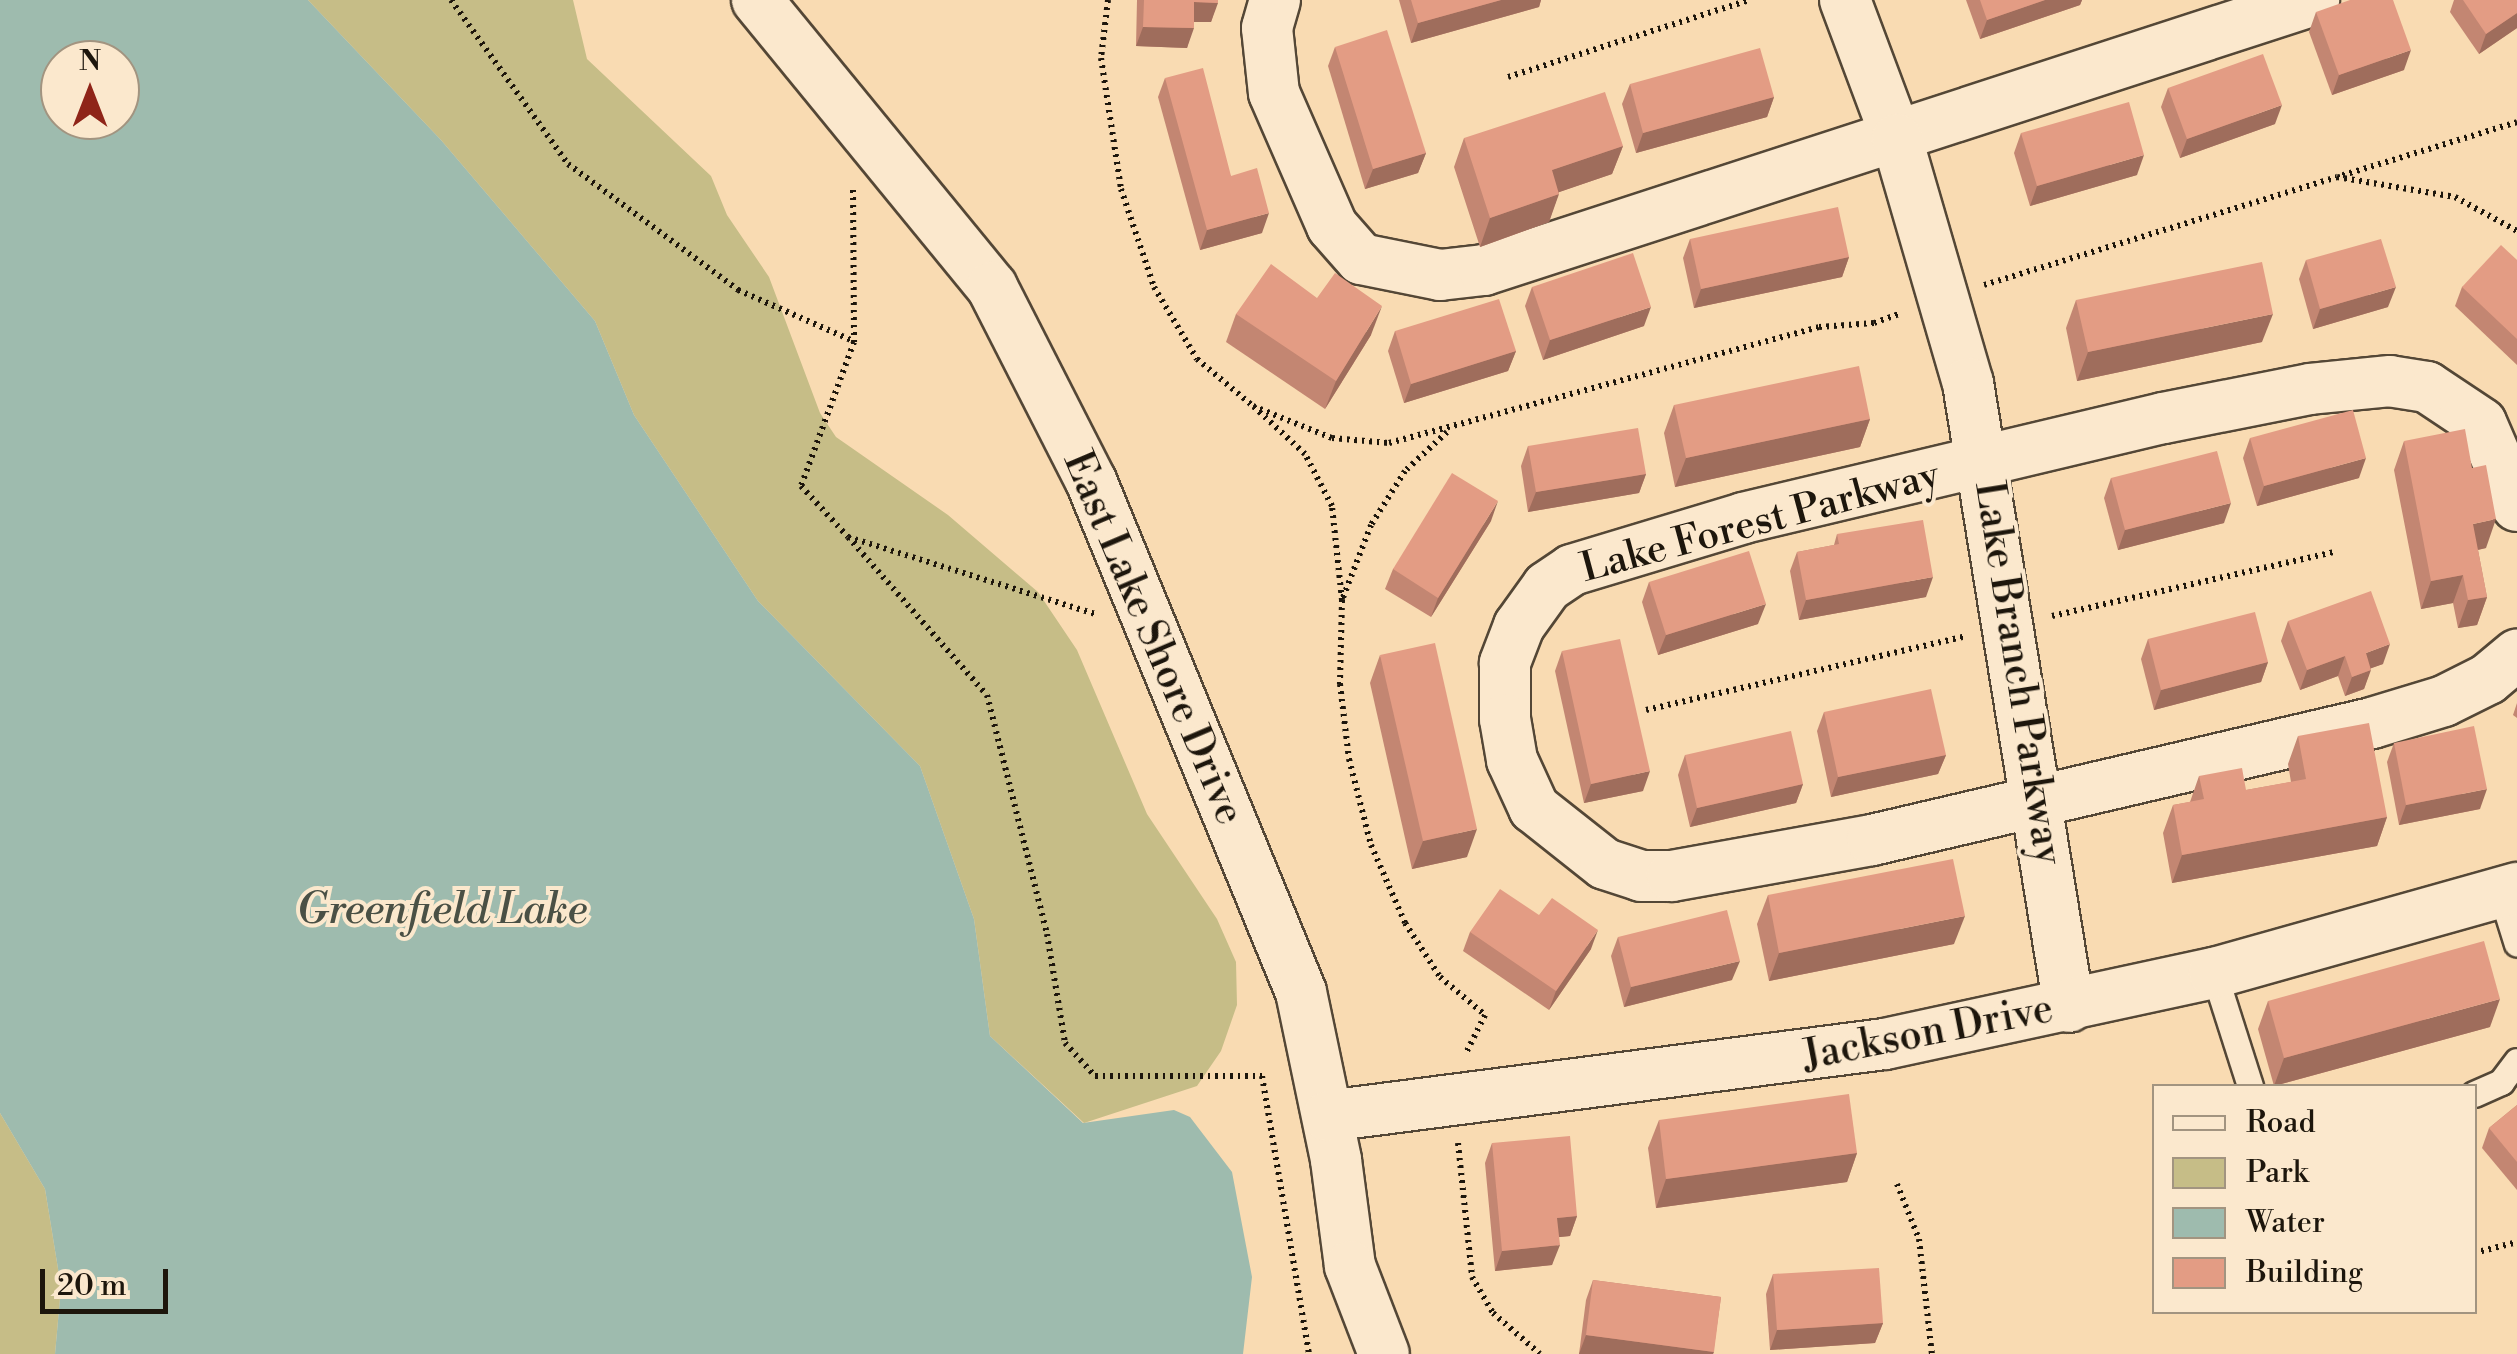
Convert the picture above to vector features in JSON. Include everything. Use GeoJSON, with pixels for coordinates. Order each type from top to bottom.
{"type":"FeatureCollection","features":[{"type":"Feature","properties":{"kind":"street","name":"East Lake Shore Drive"},"geometry":{"type":"LineString","coordinates":[[757,0],[992,286],[1091,480],[1149,630],[1301,992],[1328,1116],[1350,1266],[1384,1354]]}},
{"type":"Feature","properties":{"kind":"street"},"geometry":{"type":"LineString","coordinates":[[1274,0],[1268,66],[1296,150],[1346,246],[1381,268],[1440,275],[1484,270],[2314,0]]}},
{"type":"Feature","properties":{"kind":"street","name":"Lake Branch Parkway"},"geometry":{"type":"LineString","coordinates":[[1845,0],[1897,138],[1986,462],[2069,1007]]}},
{"type":"Feature","properties":{"kind":"street","name":"Lake Forest Parkway"},"geometry":{"type":"LineString","coordinates":[[2517,506],[2481,423],[2427,387],[2390,381],[2181,414],[1744,518],[1572,570],[1546,588],[1519,626],[1506,663],[1505,719],[1512,760],[1534,808],[1585,853],[1641,876],[1709,874],[2444,702],[2488,680],[2517,655]]}},
{"type":"Feature","properties":{"kind":"street","name":"Jackson Drive"},"geometry":{"type":"LineString","coordinates":[[1328,1116],[1455,1103],[1886,1044],[2214,973],[2509,891]]}},
{"type":"Feature","properties":{"kind":"lane"},"geometry":{"type":"LineString","coordinates":[[2509,891],[2517,944]]}},
{"type":"Feature","properties":{"kind":"lane"},"geometry":{"type":"LineString","coordinates":[[2214,973],[2249,1084]]}},
{"type":"Feature","properties":{"kind":"lane"},"geometry":{"type":"LineString","coordinates":[[2477,1093],[2501,1082],[2517,1061]]}},
{"type":"Feature","properties":{"kind":"path"},"geometry":{"type":"LineString","coordinates":[[451,0],[568,164],[738,290],[854,342]]}},
{"type":"Feature","properties":{"kind":"path"},"geometry":{"type":"LineString","coordinates":[[1108,0],[1101,58],[1121,189],[1154,287],[1196,359],[1306,454],[1332,506],[1342,600],[1340,684],[1349,759],[1371,845],[1406,923],[1440,977],[1485,1015],[1458,1071],[1455,1103],[1472,1277],[1493,1313],[1540,1354]]}},
{"type":"Feature","properties":{"kind":"path"},"geometry":{"type":"LineString","coordinates":[[1508,77],[1749,0]]}},
{"type":"Feature","properties":{"kind":"path"},"geometry":{"type":"LineString","coordinates":[[852,119],[854,342],[801,486],[987,695],[1047,934],[1066,1043],[1096,1076],[1262,1076],[1309,1354]]}},
{"type":"Feature","properties":{"kind":"path"},"geometry":{"type":"LineString","coordinates":[[1253,406],[1332,438],[1389,443],[1446,432],[1819,327],[1874,323],[1943,297],[2517,122]]}},
{"type":"Feature","properties":{"kind":"path"},"geometry":{"type":"LineString","coordinates":[[2337,177],[2455,197],[2517,231]]}},
{"type":"Feature","properties":{"kind":"path"},"geometry":{"type":"LineString","coordinates":[[1342,600],[1380,512],[1406,470],[1446,432]]}},
{"type":"Feature","properties":{"kind":"path"},"geometry":{"type":"LineString","coordinates":[[848,537],[1149,630]]}},
{"type":"Feature","properties":{"kind":"path"},"geometry":{"type":"LineString","coordinates":[[1896,1184],[1919,1239],[1932,1354]]}},
{"type":"Feature","properties":{"kind":"path"},"geometry":{"type":"LineString","coordinates":[[2477,1252],[2517,1242]]}},
{"type":"Feature","properties":{"kind":"green space"},"geometry":{"type":"Polygon","coordinates":[[[308,0],[573,0],[587,59],[711,176],[727,215],[769,277],[820,413],[836,437],[948,515],[1038,592],[1077,650],[1147,814],[1217,919],[1236,962],[1237,1005],[1221,1051],[1197,1086],[1084,1123],[990,1036],[974,919],[920,766],[758,601],[634,415],[595,321],[441,140],[308,0]]]}},
{"type":"Feature","properties":{"kind":"green space"},"geometry":{"type":"Polygon","coordinates":[[[0,1113],[45,1189],[61,1287],[55,1354],[0,1354],[0,1113]]]}},
{"type":"Feature","properties":{"kind":"water","name":"Greenfield Lake"},"geometry":{"type":"Polygon","coordinates":[[[0,0],[308,0],[441,140],[595,321],[634,415],[758,601],[920,766],[974,919],[990,1036],[1083,1123],[1174,1110],[1190,1117],[1232,1172],[1252,1277],[1243,1354],[55,1354],[61,1287],[45,1189],[0,1113],[0,0]]]}},
{"type":"Feature","properties":{"kind":"building"},"geometry":{"type":"Polygon","coordinates":[[[1144,0],[1218,0],[1218,3],[1194,2],[1194,28],[1143,27],[1144,0]]]}},
{"type":"Feature","properties":{"kind":"building"},"geometry":{"type":"Polygon","coordinates":[[[1411,0],[1501,0],[1418,23],[1411,0]]]}},
{"type":"Feature","properties":{"kind":"building"},"geometry":{"type":"Polygon","coordinates":[[[1980,0],[2045,0],[1987,20],[1980,0]]]}},
{"type":"Feature","properties":{"kind":"building"},"geometry":{"type":"Polygon","coordinates":[[[2350,0],[2393,0],[2411,50],[2339,75],[2316,12],[2350,0]]]}},
{"type":"Feature","properties":{"kind":"building"},"geometry":{"type":"Polygon","coordinates":[[[2463,0],[2517,0],[2517,13],[2486,34],[2463,0]]]}},
{"type":"Feature","properties":{"kind":"building"},"geometry":{"type":"Polygon","coordinates":[[[1387,30],[1426,153],[1373,169],[1335,47],[1387,30]]]}},
{"type":"Feature","properties":{"kind":"building"},"geometry":{"type":"Polygon","coordinates":[[[1760,48],[1774,97],[1643,133],[1630,84],[1760,48]]]}},
{"type":"Feature","properties":{"kind":"building"},"geometry":{"type":"Polygon","coordinates":[[[2263,54],[2282,105],[2187,139],[2168,88],[2263,54]]]}},
{"type":"Feature","properties":{"kind":"building"},"geometry":{"type":"Polygon","coordinates":[[[1203,68],[1231,176],[1257,168],[1269,213],[1207,230],[1165,78],[1203,68]]]}},
{"type":"Feature","properties":{"kind":"building"},"geometry":{"type":"Polygon","coordinates":[[[1605,92],[1623,146],[1552,170],[1559,194],[1490,218],[1464,138],[1605,92]]]}},
{"type":"Feature","properties":{"kind":"building"},"geometry":{"type":"Polygon","coordinates":[[[2129,102],[2144,155],[2037,186],[2021,133],[2129,102]]]}},
{"type":"Feature","properties":{"kind":"building"},"geometry":{"type":"Polygon","coordinates":[[[1838,207],[1849,257],[1701,289],[1690,239],[1838,207]]]}},
{"type":"Feature","properties":{"kind":"building"},"geometry":{"type":"Polygon","coordinates":[[[2381,239],[2396,287],[2320,309],[2306,260],[2381,239]]]}},
{"type":"Feature","properties":{"kind":"building"},"geometry":{"type":"Polygon","coordinates":[[[2501,245],[2517,260],[2517,339],[2462,287],[2501,245]]]}},
{"type":"Feature","properties":{"kind":"building"},"geometry":{"type":"Polygon","coordinates":[[[1633,253],[1651,307],[1550,340],[1532,287],[1633,253]]]}},
{"type":"Feature","properties":{"kind":"building"},"geometry":{"type":"Polygon","coordinates":[[[2262,262],[2273,314],[2088,352],[2076,300],[2262,262]]]}},
{"type":"Feature","properties":{"kind":"building"},"geometry":{"type":"Polygon","coordinates":[[[1271,264],[1317,298],[1335,273],[1382,306],[1336,381],[1236,314],[1271,264]]]}},
{"type":"Feature","properties":{"kind":"building"},"geometry":{"type":"Polygon","coordinates":[[[1499,299],[1516,351],[1411,384],[1395,331],[1499,299]]]}},
{"type":"Feature","properties":{"kind":"building"},"geometry":{"type":"Polygon","coordinates":[[[1859,366],[1870,419],[1686,458],[1674,405],[1859,366]]]}},
{"type":"Feature","properties":{"kind":"building"},"geometry":{"type":"Polygon","coordinates":[[[2353,410],[2366,458],[2264,486],[2250,438],[2353,410]]]}},
{"type":"Feature","properties":{"kind":"building"},"geometry":{"type":"Polygon","coordinates":[[[1638,428],[1646,474],[1536,492],[1528,446],[1638,428]]]}},
{"type":"Feature","properties":{"kind":"building"},"geometry":{"type":"Polygon","coordinates":[[[2465,429],[2472,468],[2486,465],[2496,519],[2473,524],[2487,597],[2468,600],[2463,575],[2431,581],[2404,441],[2465,429]]]}},
{"type":"Feature","properties":{"kind":"building"},"geometry":{"type":"Polygon","coordinates":[[[2217,451],[2231,503],[2125,530],[2111,478],[2217,451]]]}},
{"type":"Feature","properties":{"kind":"building"},"geometry":{"type":"Polygon","coordinates":[[[1452,473],[1498,501],[1438,598],[1393,569],[1452,473]]]}},
{"type":"Feature","properties":{"kind":"building"},"geometry":{"type":"Polygon","coordinates":[[[1923,520],[1933,577],[1806,600],[1797,552],[1839,544],[1837,534],[1923,520]]]}},
{"type":"Feature","properties":{"kind":"building"},"geometry":{"type":"Polygon","coordinates":[[[1749,551],[1766,604],[1666,635],[1649,582],[1749,551]]]}},
{"type":"Feature","properties":{"kind":"building"},"geometry":{"type":"Polygon","coordinates":[[[2371,591],[2390,644],[2366,653],[2371,670],[2352,677],[2345,656],[2307,670],[2288,621],[2371,591]]]}},
{"type":"Feature","properties":{"kind":"building"},"geometry":{"type":"Polygon","coordinates":[[[2255,612],[2268,662],[2161,690],[2148,639],[2255,612]]]}},
{"type":"Feature","properties":{"kind":"building"},"geometry":{"type":"Polygon","coordinates":[[[1620,639],[1650,771],[1591,784],[1562,651],[1620,639]]]}},
{"type":"Feature","properties":{"kind":"building"},"geometry":{"type":"Polygon","coordinates":[[[1435,643],[1477,829],[1423,841],[1380,655],[1435,643]]]}},
{"type":"Feature","properties":{"kind":"building"},"geometry":{"type":"Polygon","coordinates":[[[1931,689],[1946,755],[1838,777],[1824,712],[1931,689]]]}},
{"type":"Feature","properties":{"kind":"building"},"geometry":{"type":"Polygon","coordinates":[[[2369,723],[2387,817],[2182,855],[2173,805],[2204,799],[2199,776],[2242,768],[2246,790],[2306,779],[2298,736],[2369,723]]]}},
{"type":"Feature","properties":{"kind":"building"},"geometry":{"type":"Polygon","coordinates":[[[2474,726],[2487,789],[2406,805],[2394,743],[2474,726]]]}},
{"type":"Feature","properties":{"kind":"building"},"geometry":{"type":"Polygon","coordinates":[[[1791,731],[1803,784],[1697,808],[1685,755],[1791,731]]]}},
{"type":"Feature","properties":{"kind":"building"},"geometry":{"type":"Polygon","coordinates":[[[1953,859],[1965,916],[1779,953],[1768,895],[1953,859]]]}},
{"type":"Feature","properties":{"kind":"building"},"geometry":{"type":"Polygon","coordinates":[[[1500,889],[1539,915],[1552,898],[1598,930],[1556,991],[1470,932],[1500,889]]]}},
{"type":"Feature","properties":{"kind":"building"},"geometry":{"type":"Polygon","coordinates":[[[1727,910],[1740,961],[1631,987],[1618,937],[1727,910]]]}},
{"type":"Feature","properties":{"kind":"building"},"geometry":{"type":"Polygon","coordinates":[[[2484,941],[2500,999],[2284,1058],[2268,1001],[2484,941]]]}},
{"type":"Feature","properties":{"kind":"building"},"geometry":{"type":"Polygon","coordinates":[[[1849,1094],[1857,1153],[1666,1179],[1659,1120],[1849,1094]]]}},
{"type":"Feature","properties":{"kind":"building"},"geometry":{"type":"Polygon","coordinates":[[[2517,1105],[2517,1162],[2489,1128],[2517,1105]]]}},
{"type":"Feature","properties":{"kind":"building"},"geometry":{"type":"Polygon","coordinates":[[[1570,1136],[1577,1216],[1557,1218],[1560,1245],[1502,1251],[1492,1143],[1570,1136]]]}},
{"type":"Feature","properties":{"kind":"building"},"geometry":{"type":"Polygon","coordinates":[[[1879,1268],[1883,1323],[1777,1330],[1773,1274],[1879,1268]]]}},
{"type":"Feature","properties":{"kind":"building"},"geometry":{"type":"Polygon","coordinates":[[[1593,1280],[1721,1297],[1714,1352],[1586,1335],[1593,1280]]]}}]}
